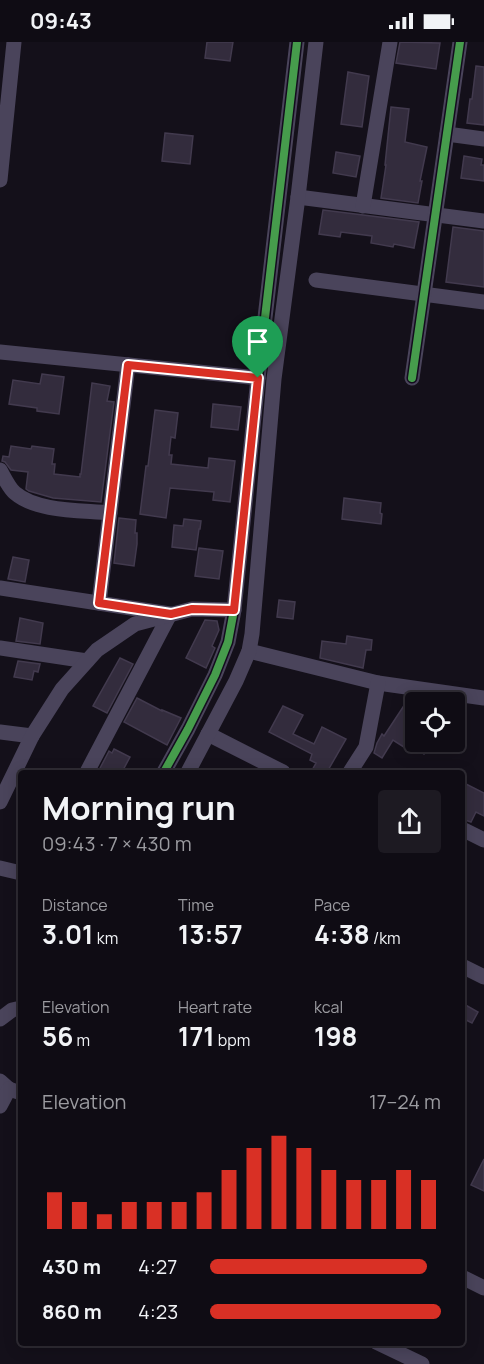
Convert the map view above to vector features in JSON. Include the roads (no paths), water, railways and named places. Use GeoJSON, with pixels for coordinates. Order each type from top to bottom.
{"type":"FeatureCollection","features":[{"type":"Feature","properties":{"kind":"street"},"geometry":{"type":"LineString","coordinates":[[0,180],[14,42]]}},
{"type":"Feature","properties":{"kind":"street"},"geometry":{"type":"LineString","coordinates":[[165,770],[214,675],[228,642],[234,610],[297,42]]}},
{"type":"Feature","properties":{"kind":"street"},"geometry":{"type":"LineString","coordinates":[[189,770],[236,681],[249,651],[252,634],[274,379],[316,42]]}},
{"type":"Feature","properties":{"kind":"street"},"geometry":{"type":"LineString","coordinates":[[363,206],[390,42]]}},
{"type":"Feature","properties":{"kind":"street"},"geometry":{"type":"LineString","coordinates":[[412,378],[460,42]]}},
{"type":"Feature","properties":{"kind":"street"},"geometry":{"type":"LineString","coordinates":[[447,134],[484,139]]}},
{"type":"Feature","properties":{"kind":"street"},"geometry":{"type":"LineString","coordinates":[[298,197],[484,220]]}},
{"type":"Feature","properties":{"kind":"street"},"geometry":{"type":"LineString","coordinates":[[316,280],[484,302]]}},
{"type":"Feature","properties":{"kind":"street"},"geometry":{"type":"LineString","coordinates":[[0,352],[258,378]]}},
{"type":"Feature","properties":{"kind":"street"},"geometry":{"type":"LineString","coordinates":[[99,603],[128,365]]}},
{"type":"Feature","properties":{"kind":"street"},"geometry":{"type":"LineString","coordinates":[[0,470],[7,492],[43,507],[110,513]]}},
{"type":"Feature","properties":{"kind":"street"},"geometry":{"type":"LineString","coordinates":[[0,588],[171,614]]}},
{"type":"Feature","properties":{"kind":"street"},"geometry":{"type":"LineString","coordinates":[[0,802],[32,736],[62,689],[97,650],[135,624],[192,609],[234,610]]}},
{"type":"Feature","properties":{"kind":"street"},"geometry":{"type":"LineString","coordinates":[[88,770],[171,614]]}},
{"type":"Feature","properties":{"kind":"street"},"geometry":{"type":"LineString","coordinates":[[0,648],[87,661]]}},
{"type":"Feature","properties":{"kind":"street"},"geometry":{"type":"LineString","coordinates":[[249,651],[378,683],[484,698]]}},
{"type":"Feature","properties":{"kind":"street"},"geometry":{"type":"LineString","coordinates":[[352,770],[366,747],[378,683]]}},
{"type":"Feature","properties":{"kind":"street"},"geometry":{"type":"LineString","coordinates":[[0,732],[32,736]]}},
{"type":"Feature","properties":{"kind":"street"},"geometry":{"type":"LineString","coordinates":[[208,734],[279,770]]}},
{"type":"Feature","properties":{"kind":"street"},"geometry":{"type":"LineString","coordinates":[[465,830],[484,840]]}},
{"type":"Feature","properties":{"kind":"street"},"geometry":{"type":"LineString","coordinates":[[0,868],[18,872]]}},
{"type":"Feature","properties":{"kind":"street"},"geometry":{"type":"LineString","coordinates":[[465,968],[484,977]]}},
{"type":"Feature","properties":{"kind":"street"},"geometry":{"type":"LineString","coordinates":[[0,1106],[10,1088]]}},
{"type":"Feature","properties":{"kind":"street"},"geometry":{"type":"LineString","coordinates":[[465,1278],[484,1288]]}},
{"type":"Feature","properties":{"kind":"street"},"geometry":{"type":"LineString","coordinates":[[384,1346],[422,1364]]}}]}
